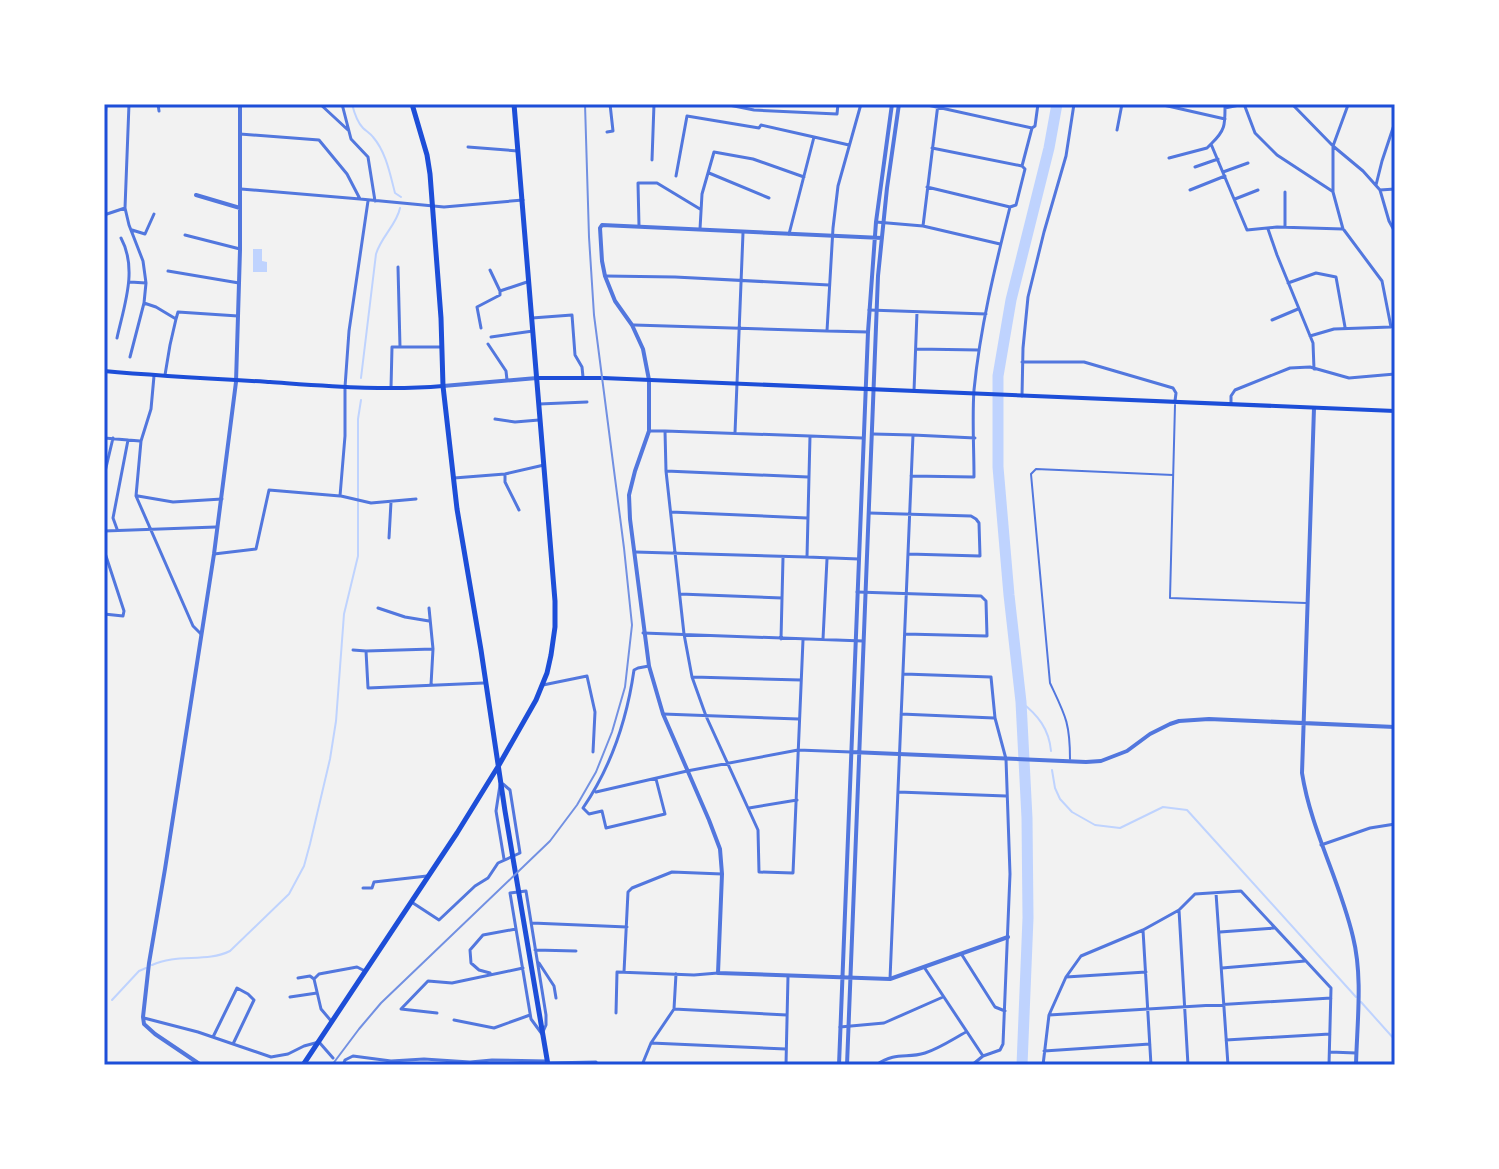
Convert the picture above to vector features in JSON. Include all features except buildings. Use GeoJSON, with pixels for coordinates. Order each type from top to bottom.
{"type":"FeatureCollection","features":[{"type":"Feature","properties":{"kind":"highway"},"geometry":{"type":"LineString","coordinates":[[412,104],[427,155],[433,205],[443,386],[457,509],[547,1063]]}},
{"type":"Feature","properties":{"kind":"highway"},"geometry":{"type":"LineString","coordinates":[[303,1065],[499,765],[543,685],[551,655],[555,614],[514,104]]}},
{"type":"Feature","properties":{"kind":"main road"},"geometry":{"type":"LineString","coordinates":[[104,371],[345,387],[443,386]]}},
{"type":"Feature","properties":{"kind":"main road"},"geometry":{"type":"LineString","coordinates":[[537,378],[1395,411]]}},
{"type":"Feature","properties":{"kind":"street"},"geometry":{"type":"LineString","coordinates":[[104,138],[106,104]]}},
{"type":"Feature","properties":{"kind":"street"},"geometry":{"type":"LineString","coordinates":[[129,104],[125,208],[143,261],[146,283],[130,357]]}},
{"type":"Feature","properties":{"kind":"street"},"geometry":{"type":"LineString","coordinates":[[158,104],[159,111]]}},
{"type":"Feature","properties":{"kind":"street"},"geometry":{"type":"LineString","coordinates":[[201,1065],[155,1034],[144,1024],[143,1017],[218,527],[236,382],[240,104]]}},
{"type":"Feature","properties":{"kind":"street"},"geometry":{"type":"LineString","coordinates":[[320,104],[348,130]]}},
{"type":"Feature","properties":{"kind":"street"},"geometry":{"type":"LineString","coordinates":[[342,104],[351,139],[368,157],[375,201]]}},
{"type":"Feature","properties":{"kind":"street"},"geometry":{"type":"LineString","coordinates":[[607,132],[613,131],[610,104]]}},
{"type":"Feature","properties":{"kind":"street"},"geometry":{"type":"LineString","coordinates":[[652,160],[654,104]]}},
{"type":"Feature","properties":{"kind":"street"},"geometry":{"type":"LineString","coordinates":[[724,104],[754,110],[837,114],[838,104]]}},
{"type":"Feature","properties":{"kind":"street"},"geometry":{"type":"LineString","coordinates":[[827,331],[838,186],[861,104]]}},
{"type":"Feature","properties":{"kind":"street"},"geometry":{"type":"LineString","coordinates":[[839,1065],[869,310],[876,222],[892,104]]}},
{"type":"Feature","properties":{"kind":"street"},"geometry":{"type":"LineString","coordinates":[[847,1065],[877,310],[887,188],[899,104]]}},
{"type":"Feature","properties":{"kind":"street"},"geometry":{"type":"LineString","coordinates":[[923,104],[1032,128]]}},
{"type":"Feature","properties":{"kind":"street"},"geometry":{"type":"LineString","coordinates":[[927,187],[1010,207],[1016,205],[1025,169],[1022,166],[1035,126],[1038,104]]}},
{"type":"Feature","properties":{"kind":"street"},"geometry":{"type":"LineString","coordinates":[[1019,396],[1028,297],[1066,156],[1074,104]]}},
{"type":"Feature","properties":{"kind":"street"},"geometry":{"type":"LineString","coordinates":[[1117,130],[1122,104]]}},
{"type":"Feature","properties":{"kind":"street"},"geometry":{"type":"LineString","coordinates":[[1159,104],[1225,119]]}},
{"type":"Feature","properties":{"kind":"street"},"geometry":{"type":"LineString","coordinates":[[1169,158],[1207,148],[1222,134],[1225,106],[1244,104],[1255,133],[1277,155],[1333,192]]}},
{"type":"Feature","properties":{"kind":"street"},"geometry":{"type":"LineString","coordinates":[[923,226],[938,105]]}},
{"type":"Feature","properties":{"kind":"street"},"geometry":{"type":"LineString","coordinates":[[1294,105],[1380,190],[1395,232]]}},
{"type":"Feature","properties":{"kind":"street"},"geometry":{"type":"LineString","coordinates":[[1310,336],[1334,329],[1391,327],[1382,281],[1343,229],[1333,192],[1333,146],[1348,105]]}},
{"type":"Feature","properties":{"kind":"street"},"geometry":{"type":"LineString","coordinates":[[676,176],[687,116],[759,128],[761,125],[849,145]]}},
{"type":"Feature","properties":{"kind":"street"},"geometry":{"type":"LineString","coordinates":[[1376,185],[1395,122]]}},
{"type":"Feature","properties":{"kind":"street"},"geometry":{"type":"LineString","coordinates":[[240,134],[319,140],[347,174],[360,199]]}},
{"type":"Feature","properties":{"kind":"street"},"geometry":{"type":"LineString","coordinates":[[789,234],[814,137]]}},
{"type":"Feature","properties":{"kind":"street"},"geometry":{"type":"LineString","coordinates":[[1211,144],[1247,230],[1267,227],[1343,229]]}},
{"type":"Feature","properties":{"kind":"street"},"geometry":{"type":"LineString","coordinates":[[468,147],[518,151]]}},
{"type":"Feature","properties":{"kind":"street"},"geometry":{"type":"LineString","coordinates":[[932,148],[1022,166]]}},
{"type":"Feature","properties":{"kind":"street"},"geometry":{"type":"LineString","coordinates":[[700,230],[702,194],[714,152],[753,159],[804,177]]}},
{"type":"Feature","properties":{"kind":"street"},"geometry":{"type":"LineString","coordinates":[[1195,167],[1218,159]]}},
{"type":"Feature","properties":{"kind":"street"},"geometry":{"type":"LineString","coordinates":[[1190,190],[1248,163]]}},
{"type":"Feature","properties":{"kind":"street"},"geometry":{"type":"LineString","coordinates":[[709,173],[769,198]]}},
{"type":"Feature","properties":{"kind":"street"},"geometry":{"type":"LineString","coordinates":[[639,227],[638,183],[657,183],[700,209]]}},
{"type":"Feature","properties":{"kind":"street"},"geometry":{"type":"LineString","coordinates":[[240,189],[444,207],[523,200]]}},
{"type":"Feature","properties":{"kind":"street"},"geometry":{"type":"LineString","coordinates":[[1380,190],[1395,189]]}},
{"type":"Feature","properties":{"kind":"street"},"geometry":{"type":"LineString","coordinates":[[1235,199],[1258,190]]}},
{"type":"Feature","properties":{"kind":"street"},"geometry":{"type":"LineString","coordinates":[[1285,192],[1285,227]]}},
{"type":"Feature","properties":{"kind":"street"},"geometry":{"type":"LineString","coordinates":[[196,195],[240,208]]}},
{"type":"Feature","properties":{"kind":"street"},"geometry":{"type":"LineString","coordinates":[[340,496],[351,320],[368,201]]}},
{"type":"Feature","properties":{"kind":"street"},"geometry":{"type":"LineString","coordinates":[[911,476],[974,477],[974,394],[979,350],[1010,207]]}},
{"type":"Feature","properties":{"kind":"street"},"geometry":{"type":"LineString","coordinates":[[104,215],[125,208]]}},
{"type":"Feature","properties":{"kind":"street"},"geometry":{"type":"LineString","coordinates":[[131,229],[145,234],[154,214]]}},
{"type":"Feature","properties":{"kind":"street"},"geometry":{"type":"LineString","coordinates":[[876,222],[923,226],[1000,244]]}},
{"type":"Feature","properties":{"kind":"street"},"geometry":{"type":"LineString","coordinates":[[718,973],[722,874],[720,849],[663,714],[643,633],[629,495],[649,431],[649,380],[644,354],[632,325],[615,301],[605,276],[600,228],[602,225],[882,238]]}},
{"type":"Feature","properties":{"kind":"street"},"geometry":{"type":"LineString","coordinates":[[1267,227],[1310,336],[1314,369]]}},
{"type":"Feature","properties":{"kind":"street"},"geometry":{"type":"LineString","coordinates":[[735,433],[743,232]]}},
{"type":"Feature","properties":{"kind":"street"},"geometry":{"type":"LineString","coordinates":[[185,235],[240,249]]}},
{"type":"Feature","properties":{"kind":"street"},"geometry":{"type":"LineString","coordinates":[[117,338],[129,282],[128,251],[121,238]]}},
{"type":"Feature","properties":{"kind":"street"},"geometry":{"type":"LineString","coordinates":[[398,267],[400,347]]}},
{"type":"Feature","properties":{"kind":"street"},"geometry":{"type":"LineString","coordinates":[[481,328],[477,307],[500,295],[490,270]]}},
{"type":"Feature","properties":{"kind":"street"},"geometry":{"type":"LineString","coordinates":[[168,271],[239,283]]}},
{"type":"Feature","properties":{"kind":"street"},"geometry":{"type":"LineString","coordinates":[[1288,283],[1316,273],[1336,277],[1345,328]]}},
{"type":"Feature","properties":{"kind":"street"},"geometry":{"type":"LineString","coordinates":[[605,276],[829,285]]}},
{"type":"Feature","properties":{"kind":"street"},"geometry":{"type":"LineString","coordinates":[[500,291],[529,281]]}},
{"type":"Feature","properties":{"kind":"street"},"geometry":{"type":"LineString","coordinates":[[129,282],[146,283]]}},
{"type":"Feature","properties":{"kind":"street"},"geometry":{"type":"LineString","coordinates":[[144,303],[176,319]]}},
{"type":"Feature","properties":{"kind":"street"},"geometry":{"type":"LineString","coordinates":[[1272,320],[1299,309]]}},
{"type":"Feature","properties":{"kind":"street"},"geometry":{"type":"LineString","coordinates":[[869,310],[986,314]]}},
{"type":"Feature","properties":{"kind":"street"},"geometry":{"type":"LineString","coordinates":[[165,376],[178,312],[238,316]]}},
{"type":"Feature","properties":{"kind":"street"},"geometry":{"type":"LineString","coordinates":[[914,391],[917,312]]}},
{"type":"Feature","properties":{"kind":"street"},"geometry":{"type":"LineString","coordinates":[[532,318],[572,315],[575,355],[582,367],[583,378]]}},
{"type":"Feature","properties":{"kind":"street"},"geometry":{"type":"LineString","coordinates":[[632,325],[868,332]]}},
{"type":"Feature","properties":{"kind":"street"},"geometry":{"type":"LineString","coordinates":[[491,337],[533,331]]}},
{"type":"Feature","properties":{"kind":"street"},"geometry":{"type":"LineString","coordinates":[[488,344],[506,371],[507,380]]}},
{"type":"Feature","properties":{"kind":"street"},"geometry":{"type":"LineString","coordinates":[[391,388],[392,347],[442,347]]}},
{"type":"Feature","properties":{"kind":"street"},"geometry":{"type":"LineString","coordinates":[[916,349],[979,350]]}},
{"type":"Feature","properties":{"kind":"street"},"geometry":{"type":"LineString","coordinates":[[1022,362],[1084,362],[1102,366],[1173,388],[1175,402]]}},
{"type":"Feature","properties":{"kind":"street"},"geometry":{"type":"LineString","coordinates":[[1231,404],[1235,390],[1290,368],[1314,369],[1349,378],[1395,374]]}},
{"type":"Feature","properties":{"kind":"street"},"geometry":{"type":"LineString","coordinates":[[154,376],[151,409],[141,441],[136,496],[193,626],[201,634]]}},
{"type":"Feature","properties":{"kind":"street"},"geometry":{"type":"LineString","coordinates":[[443,386],[537,378]]}},
{"type":"Feature","properties":{"kind":"street"},"geometry":{"type":"LineString","coordinates":[[539,404],[587,402]]}},
{"type":"Feature","properties":{"kind":"street"},"geometry":{"type":"LineString","coordinates":[[1314,408],[1302,773],[1306,801],[1353,936],[1357,956],[1356,1065]]}},
{"type":"Feature","properties":{"kind":"street"},"geometry":{"type":"LineString","coordinates":[[495,419],[515,422],[540,420]]}},
{"type":"Feature","properties":{"kind":"street"},"geometry":{"type":"LineString","coordinates":[[649,431],[864,438]]}},
{"type":"Feature","properties":{"kind":"street"},"geometry":{"type":"LineString","coordinates":[[665,431],[666,471],[684,634],[692,677],[706,716],[758,830],[759,872],[793,873],[803,640]]}},
{"type":"Feature","properties":{"kind":"street"},"geometry":{"type":"LineString","coordinates":[[872,434],[975,438]]}},
{"type":"Feature","properties":{"kind":"street"},"geometry":{"type":"LineString","coordinates":[[890,979],[913,435]]}},
{"type":"Feature","properties":{"kind":"street"},"geometry":{"type":"LineString","coordinates":[[807,557],[810,436]]}},
{"type":"Feature","properties":{"kind":"street"},"geometry":{"type":"LineString","coordinates":[[104,438],[141,441]]}},
{"type":"Feature","properties":{"kind":"street"},"geometry":{"type":"LineString","coordinates":[[104,476],[113,438]]}},
{"type":"Feature","properties":{"kind":"street"},"geometry":{"type":"LineString","coordinates":[[117,529],[113,518],[128,440]]}},
{"type":"Feature","properties":{"kind":"street"},"geometry":{"type":"LineString","coordinates":[[454,478],[505,474],[544,465]]}},
{"type":"Feature","properties":{"kind":"street"},"geometry":{"type":"LineString","coordinates":[[666,471],[808,477]]}},
{"type":"Feature","properties":{"kind":"street"},"geometry":{"type":"LineString","coordinates":[[505,474],[505,482],[519,510]]}},
{"type":"Feature","properties":{"kind":"street"},"geometry":{"type":"LineString","coordinates":[[214,554],[256,549],[269,490],[340,496],[371,503],[416,499]]}},
{"type":"Feature","properties":{"kind":"street"},"geometry":{"type":"LineString","coordinates":[[136,496],[173,502],[222,499]]}},
{"type":"Feature","properties":{"kind":"street"},"geometry":{"type":"LineString","coordinates":[[389,538],[391,502]]}},
{"type":"Feature","properties":{"kind":"street"},"geometry":{"type":"LineString","coordinates":[[671,512],[807,518]]}},
{"type":"Feature","properties":{"kind":"street"},"geometry":{"type":"LineString","coordinates":[[869,513],[971,516],[979,523],[980,556],[908,554]]}},
{"type":"Feature","properties":{"kind":"street"},"geometry":{"type":"LineString","coordinates":[[104,531],[218,527]]}},
{"type":"Feature","properties":{"kind":"street"},"geometry":{"type":"LineString","coordinates":[[104,550],[124,611],[123,616],[104,614]]}},
{"type":"Feature","properties":{"kind":"street"},"geometry":{"type":"LineString","coordinates":[[635,552],[859,559]]}},
{"type":"Feature","properties":{"kind":"street"},"geometry":{"type":"LineString","coordinates":[[781,639],[783,556]]}},
{"type":"Feature","properties":{"kind":"street"},"geometry":{"type":"LineString","coordinates":[[823,641],[827,559]]}},
{"type":"Feature","properties":{"kind":"street"},"geometry":{"type":"LineString","coordinates":[[857,592],[981,596],[986,601],[987,636],[905,634]]}},
{"type":"Feature","properties":{"kind":"street"},"geometry":{"type":"LineString","coordinates":[[680,594],[782,598]]}},
{"type":"Feature","properties":{"kind":"street"},"geometry":{"type":"LineString","coordinates":[[378,608],[430,621]]}},
{"type":"Feature","properties":{"kind":"street"},"geometry":{"type":"LineString","coordinates":[[429,608],[433,649],[431,685]]}},
{"type":"Feature","properties":{"kind":"street"},"geometry":{"type":"LineString","coordinates":[[643,633],[863,641]]}},
{"type":"Feature","properties":{"kind":"street"},"geometry":{"type":"LineString","coordinates":[[353,650],[433,649]]}},
{"type":"Feature","properties":{"kind":"street"},"geometry":{"type":"LineString","coordinates":[[366,651],[368,688],[486,683]]}},
{"type":"Feature","properties":{"kind":"street"},"geometry":{"type":"LineString","coordinates":[[649,666],[634,670],[622,726],[610,758],[583,808],[589,814],[602,811],[606,828],[665,814],[656,779]]}},
{"type":"Feature","properties":{"kind":"street"},"geometry":{"type":"LineString","coordinates":[[903,674],[991,677],[995,718],[1008,759],[1010,874],[1003,1044],[1000,1050],[983,1056],[972,1065]]}},
{"type":"Feature","properties":{"kind":"street"},"geometry":{"type":"LineString","coordinates":[[543,685],[587,676],[595,712],[593,752]]}},
{"type":"Feature","properties":{"kind":"street"},"geometry":{"type":"LineString","coordinates":[[692,677],[801,680]]}},
{"type":"Feature","properties":{"kind":"street"},"geometry":{"type":"LineString","coordinates":[[663,714],[799,719]]}},
{"type":"Feature","properties":{"kind":"street"},"geometry":{"type":"LineString","coordinates":[[901,714],[995,718]]}},
{"type":"Feature","properties":{"kind":"street"},"geometry":{"type":"LineString","coordinates":[[593,793],[798,750],[1101,761],[1127,751],[1160,728],[1179,721],[1209,719],[1395,727]]}},
{"type":"Feature","properties":{"kind":"street"},"geometry":{"type":"LineString","coordinates":[[411,902],[439,920],[488,878],[498,863],[520,853],[510,790],[500,781]]}},
{"type":"Feature","properties":{"kind":"street"},"geometry":{"type":"LineString","coordinates":[[500,781],[496,811],[504,859]]}},
{"type":"Feature","properties":{"kind":"street"},"geometry":{"type":"LineString","coordinates":[[898,792],[1007,796]]}},
{"type":"Feature","properties":{"kind":"street"},"geometry":{"type":"LineString","coordinates":[[748,808],[797,800]]}},
{"type":"Feature","properties":{"kind":"street"},"geometry":{"type":"LineString","coordinates":[[1321,845],[1370,828],[1395,824]]}},
{"type":"Feature","properties":{"kind":"street"},"geometry":{"type":"LineString","coordinates":[[624,972],[628,892],[632,888],[672,872],[722,874]]}},
{"type":"Feature","properties":{"kind":"street"},"geometry":{"type":"LineString","coordinates":[[363,888],[372,888],[374,882],[427,876]]}},
{"type":"Feature","properties":{"kind":"street"},"geometry":{"type":"LineString","coordinates":[[526,891],[546,1015],[542,1034],[530,1015],[516,929],[510,893],[526,891]]}},
{"type":"Feature","properties":{"kind":"street"},"geometry":{"type":"LineString","coordinates":[[1043,1065],[1049,1015],[1066,977],[1081,956],[1143,930],[1179,910],[1195,894],[1241,891],[1331,988],[1329,1065]]}},
{"type":"Feature","properties":{"kind":"street"},"geometry":{"type":"LineString","coordinates":[[1216,892],[1228,1065]]}},
{"type":"Feature","properties":{"kind":"street"},"geometry":{"type":"LineString","coordinates":[[1179,910],[1188,1065]]}},
{"type":"Feature","properties":{"kind":"street"},"geometry":{"type":"LineString","coordinates":[[532,923],[627,927]]}},
{"type":"Feature","properties":{"kind":"street"},"geometry":{"type":"LineString","coordinates":[[1220,932],[1274,928]]}},
{"type":"Feature","properties":{"kind":"street"},"geometry":{"type":"LineString","coordinates":[[494,974],[471,963],[470,950],[483,935],[516,929]]}},
{"type":"Feature","properties":{"kind":"street"},"geometry":{"type":"LineString","coordinates":[[1143,930],[1151,1065]]}},
{"type":"Feature","properties":{"kind":"street"},"geometry":{"type":"LineString","coordinates":[[616,1013],[617,972],[890,979],[1008,937]]}},
{"type":"Feature","properties":{"kind":"street"},"geometry":{"type":"LineString","coordinates":[[535,950],[576,951]]}},
{"type":"Feature","properties":{"kind":"street"},"geometry":{"type":"LineString","coordinates":[[961,954],[995,1007],[1005,1011]]}},
{"type":"Feature","properties":{"kind":"street"},"geometry":{"type":"LineString","coordinates":[[537,960],[554,986],[556,998]]}},
{"type":"Feature","properties":{"kind":"street"},"geometry":{"type":"LineString","coordinates":[[1222,968],[1305,961]]}},
{"type":"Feature","properties":{"kind":"street"},"geometry":{"type":"LineString","coordinates":[[314,979],[319,974],[357,967],[365,971]]}},
{"type":"Feature","properties":{"kind":"street"},"geometry":{"type":"LineString","coordinates":[[924,967],[983,1056]]}},
{"type":"Feature","properties":{"kind":"street"},"geometry":{"type":"LineString","coordinates":[[437,1013],[401,1009],[428,981],[452,983],[523,968]]}},
{"type":"Feature","properties":{"kind":"street"},"geometry":{"type":"LineString","coordinates":[[1066,977],[1146,972]]}},
{"type":"Feature","properties":{"kind":"street"},"geometry":{"type":"LineString","coordinates":[[642,1065],[651,1043],[674,1009],[676,974]]}},
{"type":"Feature","properties":{"kind":"street"},"geometry":{"type":"LineString","coordinates":[[298,978],[310,976],[314,979],[321,1009],[332,1022]]}},
{"type":"Feature","properties":{"kind":"street"},"geometry":{"type":"LineString","coordinates":[[786,1065],[788,976]]}},
{"type":"Feature","properties":{"kind":"street"},"geometry":{"type":"LineString","coordinates":[[213,1037],[237,988],[254,1000],[233,1044]]}},
{"type":"Feature","properties":{"kind":"street"},"geometry":{"type":"LineString","coordinates":[[290,997],[317,993]]}},
{"type":"Feature","properties":{"kind":"street"},"geometry":{"type":"LineString","coordinates":[[840,1027],[884,1023],[943,997]]}},
{"type":"Feature","properties":{"kind":"street"},"geometry":{"type":"LineString","coordinates":[[1049,1015],[1331,998]]}},
{"type":"Feature","properties":{"kind":"street"},"geometry":{"type":"LineString","coordinates":[[674,1009],[787,1015]]}},
{"type":"Feature","properties":{"kind":"street"},"geometry":{"type":"LineString","coordinates":[[454,1020],[494,1028],[530,1015]]}},
{"type":"Feature","properties":{"kind":"street"},"geometry":{"type":"LineString","coordinates":[[143,1017],[271,1057],[319,1042],[333,1058]]}},
{"type":"Feature","properties":{"kind":"street"},"geometry":{"type":"LineString","coordinates":[[876,1065],[896,1055],[929,1052],[966,1032]]}},
{"type":"Feature","properties":{"kind":"street"},"geometry":{"type":"LineString","coordinates":[[1226,1040],[1330,1034]]}},
{"type":"Feature","properties":{"kind":"street"},"geometry":{"type":"LineString","coordinates":[[651,1043],[786,1049]]}},
{"type":"Feature","properties":{"kind":"street"},"geometry":{"type":"LineString","coordinates":[[1044,1051],[1150,1044]]}},
{"type":"Feature","properties":{"kind":"street"},"geometry":{"type":"LineString","coordinates":[[1330,1052],[1356,1053]]}},
{"type":"Feature","properties":{"kind":"street"},"geometry":{"type":"LineString","coordinates":[[341,1064],[353,1056],[391,1061],[596,1062],[598,1065]]}},
{"type":"Feature","properties":{"kind":"lane"},"geometry":{"type":"LineString","coordinates":[[1175,402],[1170,598],[1307,603]]}},
{"type":"Feature","properties":{"kind":"lane"},"geometry":{"type":"LineString","coordinates":[[1067,762],[1069,727],[1050,683],[1031,474],[1036,469],[1173,475]]}},
{"type":"Feature","properties":{"kind":"water"},"geometry":{"type":"Polygon","coordinates":[[[253,249],[262,249],[262,261],[267,262],[267,272],[253,272],[253,249]]]}},
{"type":"Feature","properties":{"kind":"waterway"},"geometry":{"type":"LineString","coordinates":[[352,104],[359,123],[381,149],[395,193],[401,197]]}},
{"type":"Feature","properties":{"kind":"waterway"},"geometry":{"type":"LineString","coordinates":[[1022,1065],[1028,918],[1027,818],[1021,702],[998,467],[998,376],[1011,300],[1057,104]]}},
{"type":"Feature","properties":{"kind":"waterway"},"geometry":{"type":"LineString","coordinates":[[361,378],[376,254],[400,208]]}},
{"type":"Feature","properties":{"kind":"waterway"},"geometry":{"type":"LineString","coordinates":[[152,965],[171,959],[211,957],[230,951],[289,894],[304,866],[330,759],[344,614],[358,556],[358,419],[361,400]]}},
{"type":"Feature","properties":{"kind":"waterway"},"geometry":{"type":"LineString","coordinates":[[1021,702],[1042,723],[1051,751]]}},
{"type":"Feature","properties":{"kind":"waterway"},"geometry":{"type":"LineString","coordinates":[[1052,770],[1060,799],[1072,812],[1095,825],[1120,828],[1163,807],[1187,810],[1356,997]]}},
{"type":"Feature","properties":{"kind":"waterway"},"geometry":{"type":"LineString","coordinates":[[112,1000],[139,971],[146,968]]}},
{"type":"Feature","properties":{"kind":"waterway"},"geometry":{"type":"LineString","coordinates":[[1361,1002],[1395,1040]]}},
{"type":"Feature","properties":{"kind":"waterway"},"geometry":{"type":"LineString","coordinates":[[1019,1065],[1023,1060]]}},
{"type":"Feature","properties":{"kind":"railway"},"geometry":{"type":"LineString","coordinates":[[332,1065],[381,1003],[550,841],[577,805],[596,772],[625,687],[632,625],[594,315],[585,104]]}}]}
